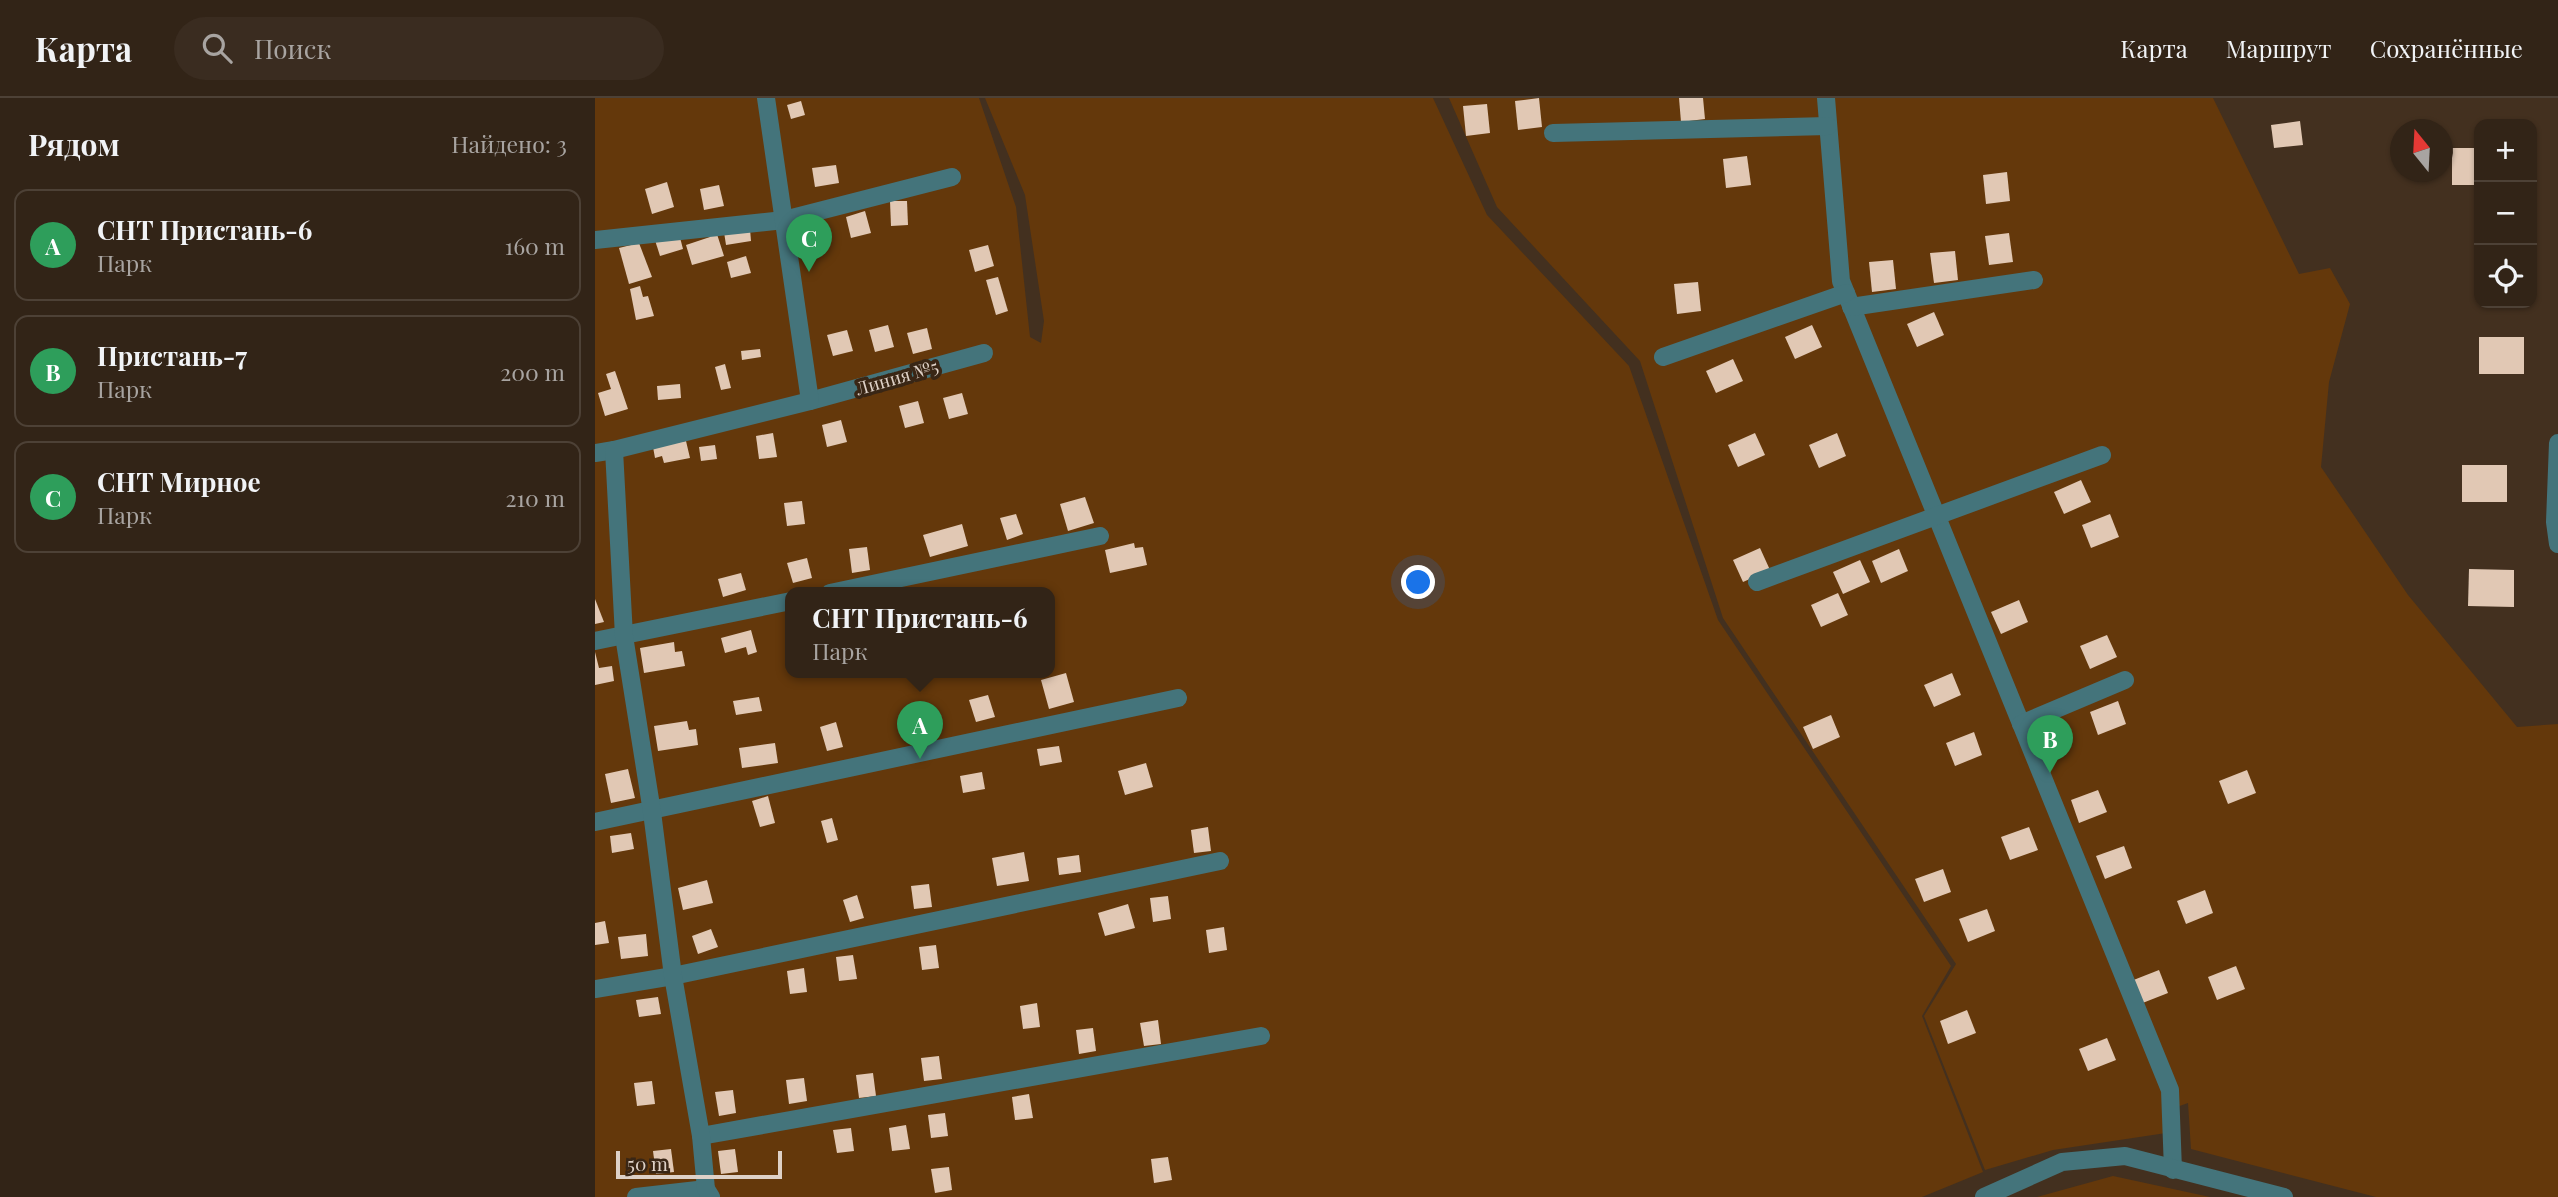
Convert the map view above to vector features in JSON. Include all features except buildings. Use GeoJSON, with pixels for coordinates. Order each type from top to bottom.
{"type":"FeatureCollection","features":[{"type":"Feature","properties":{"kind":"street"},"geometry":{"type":"LineString","coordinates":[[766,98],[810,401]]}},
{"type":"Feature","properties":{"kind":"street"},"geometry":{"type":"LineString","coordinates":[[1826,98],[1841,281],[2169,1090],[2173,1170]]}},
{"type":"Feature","properties":{"kind":"street"},"geometry":{"type":"LineString","coordinates":[[1553,133],[1828,126]]}},
{"type":"Feature","properties":{"kind":"street"},"geometry":{"type":"LineString","coordinates":[[595,240],[784,220],[952,177]]}},
{"type":"Feature","properties":{"kind":"street"},"geometry":{"type":"LineString","coordinates":[[1663,357],[1848,300],[2034,280]]}},
{"type":"Feature","properties":{"kind":"street","name":"Линия №5"},"geometry":{"type":"LineString","coordinates":[[595,453],[810,401],[984,353]]}},
{"type":"Feature","properties":{"kind":"street"},"geometry":{"type":"LineString","coordinates":[[2558,443],[2555,522],[2558,544]]}},
{"type":"Feature","properties":{"kind":"street"},"geometry":{"type":"LineString","coordinates":[[614,450],[624,636],[652,812],[673,976],[709,1193],[636,1197]]}},
{"type":"Feature","properties":{"kind":"street"},"geometry":{"type":"LineString","coordinates":[[1757,582],[1937,518],[2102,455]]}},
{"type":"Feature","properties":{"kind":"street"},"geometry":{"type":"LineString","coordinates":[[858,587],[1100,536]]}},
{"type":"Feature","properties":{"kind":"street"},"geometry":{"type":"LineString","coordinates":[[595,641],[785,602]]}},
{"type":"Feature","properties":{"kind":"street"},"geometry":{"type":"LineString","coordinates":[[2021,724],[2125,680]]}},
{"type":"Feature","properties":{"kind":"street"},"geometry":{"type":"LineString","coordinates":[[595,822],[1178,698]]}},
{"type":"Feature","properties":{"kind":"street"},"geometry":{"type":"LineString","coordinates":[[595,989],[673,976],[1220,861]]}},
{"type":"Feature","properties":{"kind":"street"},"geometry":{"type":"LineString","coordinates":[[701,1136],[1261,1036]]}},
{"type":"Feature","properties":{"kind":"street"},"geometry":{"type":"LineString","coordinates":[[1984,1197],[2062,1162],[2125,1156],[2284,1197]]}},
{"type":"Feature","properties":{"kind":"shaded area"},"geometry":{"type":"Polygon","coordinates":[[[595,98],[979,98],[1016,207],[1030,337],[1041,343],[1044,321],[1025,195],[985,98],[1433,98],[1487,215],[1629,366],[1718,620],[1951,966],[1922,1016],[1983,1172],[1922,1197],[595,1197],[595,98]]]}},
{"type":"Feature","properties":{"kind":"shaded area"},"geometry":{"type":"Polygon","coordinates":[[[1449,98],[2213,98],[2299,274],[2330,268],[2350,304],[2329,382],[2321,467],[2408,595],[2517,727],[2558,724],[2558,1197],[2376,1197],[2191,1149],[2188,1103],[2174,1108],[2166,1133],[2053,1150],[1985,1170],[1924,1016],[1956,964],[1723,618],[1640,361],[1497,207],[1449,98]]]}},
{"type":"Feature","properties":{"kind":"shaded area"},"geometry":{"type":"Polygon","coordinates":[[[2113,1176],[2210,1197],[2037,1197],[2113,1176]]]}},
{"type":"Feature","properties":{"kind":"place","name":"СНТ Мирное"},"geometry":{"type":"Point","coordinates":[809,272]}},
{"type":"Feature","properties":{"kind":"place","name":"СНТ Пристань-6"},"geometry":{"type":"Point","coordinates":[920,759]}},
{"type":"Feature","properties":{"kind":"place","name":"Пристань-7"},"geometry":{"type":"Point","coordinates":[2050,773]}}]}
